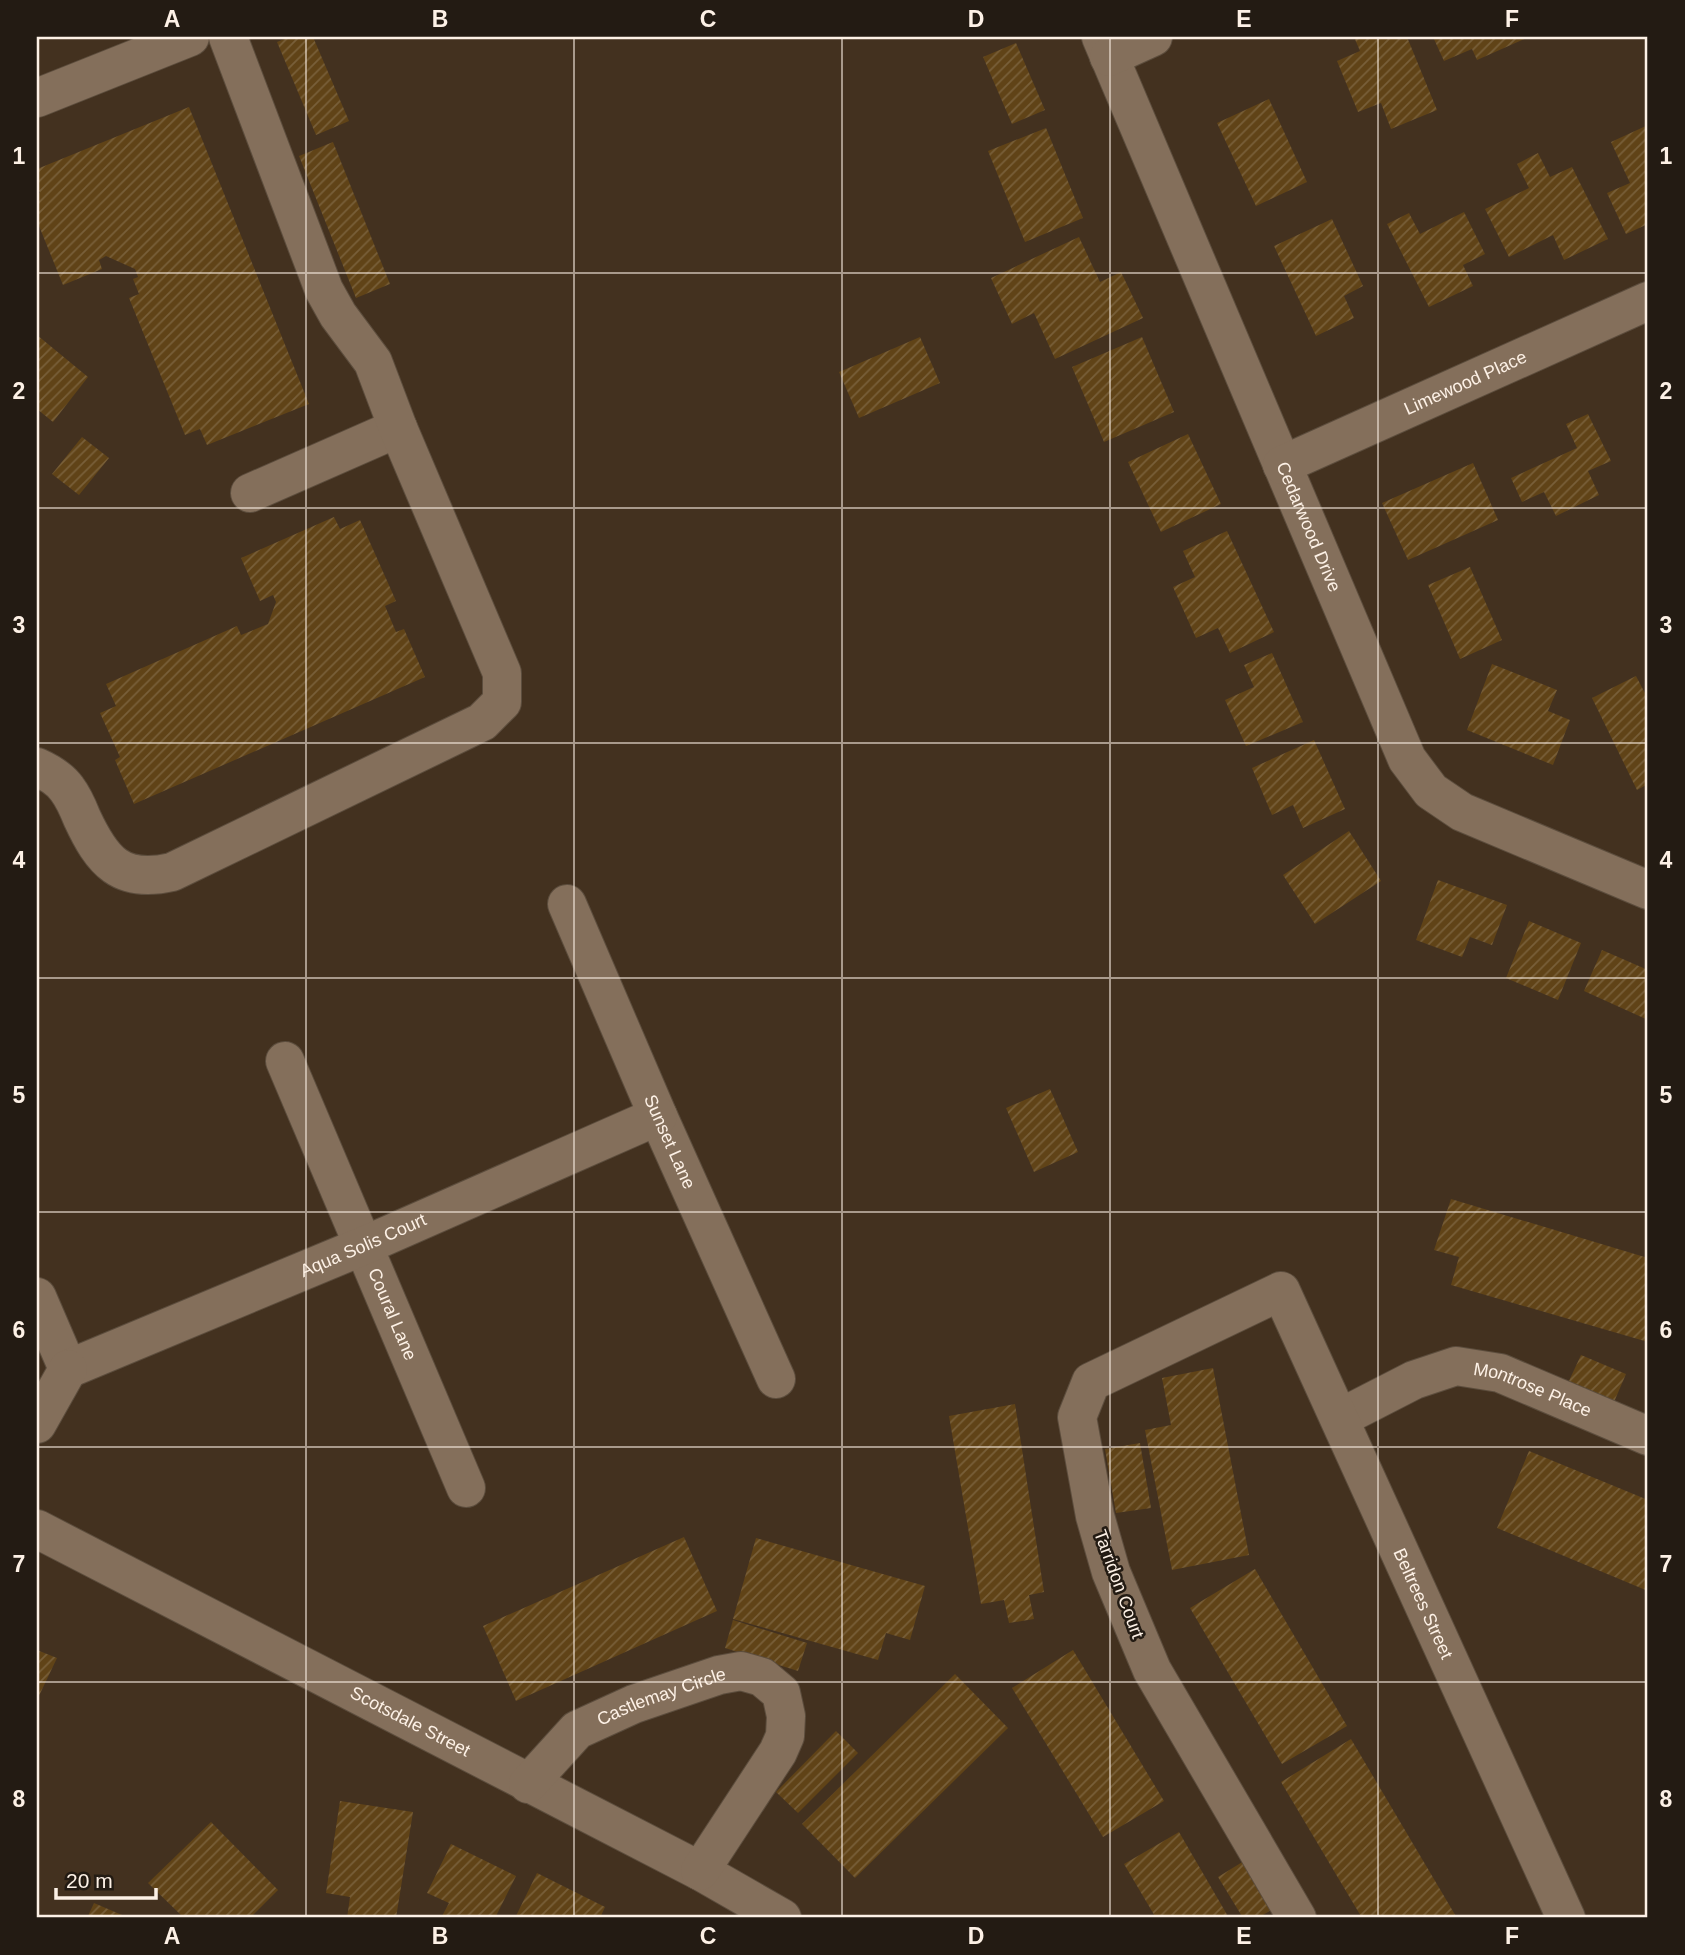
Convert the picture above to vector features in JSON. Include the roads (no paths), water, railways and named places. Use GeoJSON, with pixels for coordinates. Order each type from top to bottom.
{"type":"FeatureCollection","features":[{"type":"Feature","properties":{"kind":"street"},"geometry":{"type":"LineString","coordinates":[[37,98],[190,37]]}},
{"type":"Feature","properties":{"kind":"street"},"geometry":{"type":"LineString","coordinates":[[37,767],[51,774],[67,789],[95,845],[111,864],[130,873],[151,877],[172,872],[482,722],[502,702],[502,673],[398,428],[373,362],[324,290],[228,37]]}},
{"type":"Feature","properties":{"kind":"street"},"geometry":{"type":"LineString","coordinates":[[1105,47],[1153,37]]}},
{"type":"Feature","properties":{"kind":"street","name":"Cedarwood Drive"},"geometry":{"type":"LineString","coordinates":[[1105,47],[1407,759],[1431,791],[1462,813],[1639,878]]}},
{"type":"Feature","properties":{"kind":"street","name":"Limewood Place"},"geometry":{"type":"LineString","coordinates":[[1282,465],[1648,301]]}},
{"type":"Feature","properties":{"kind":"street"},"geometry":{"type":"LineString","coordinates":[[250,493],[398,428]]}},
{"type":"Feature","properties":{"kind":"street","name":"Sunset Lane"},"geometry":{"type":"LineString","coordinates":[[567,904],[776,1379]]}},
{"type":"Feature","properties":{"kind":"street","name":"Coural Lane"},"geometry":{"type":"LineString","coordinates":[[285,1061],[466,1488]]}},
{"type":"Feature","properties":{"kind":"street","name":"Aqua Solis Court"},"geometry":{"type":"LineString","coordinates":[[68,1369],[363,1246],[658,1116]]}},
{"type":"Feature","properties":{"kind":"street","name":"Beltrees Street"},"geometry":{"type":"LineString","coordinates":[[1281,1291],[1566,1918]]}},
{"type":"Feature","properties":{"kind":"street","name":"Tarridon Court"},"geometry":{"type":"LineString","coordinates":[[1281,1291],[1091,1382],[1077,1417],[1095,1516],[1111,1572],[1132,1625],[1152,1670],[1297,1918]]}},
{"type":"Feature","properties":{"kind":"street"},"geometry":{"type":"LineString","coordinates":[[37,1297],[68,1369],[37,1424]]}},
{"type":"Feature","properties":{"kind":"street","name":"Montrose Place"},"geometry":{"type":"LineString","coordinates":[[1340,1418],[1414,1380],[1455,1366],[1500,1373],[1648,1436]]}},
{"type":"Feature","properties":{"kind":"street","name":"Scotsdale Street"},"geometry":{"type":"LineString","coordinates":[[37,1529],[700,1871],[782,1918]]}},
{"type":"Feature","properties":{"kind":"street","name":"Castlemay Circle"},"geometry":{"type":"LineString","coordinates":[[528,1784],[577,1730],[623,1709],[719,1675],[741,1671],[762,1677],[781,1693],[786,1716],[785,1736],[778,1752],[700,1871]]}}]}
